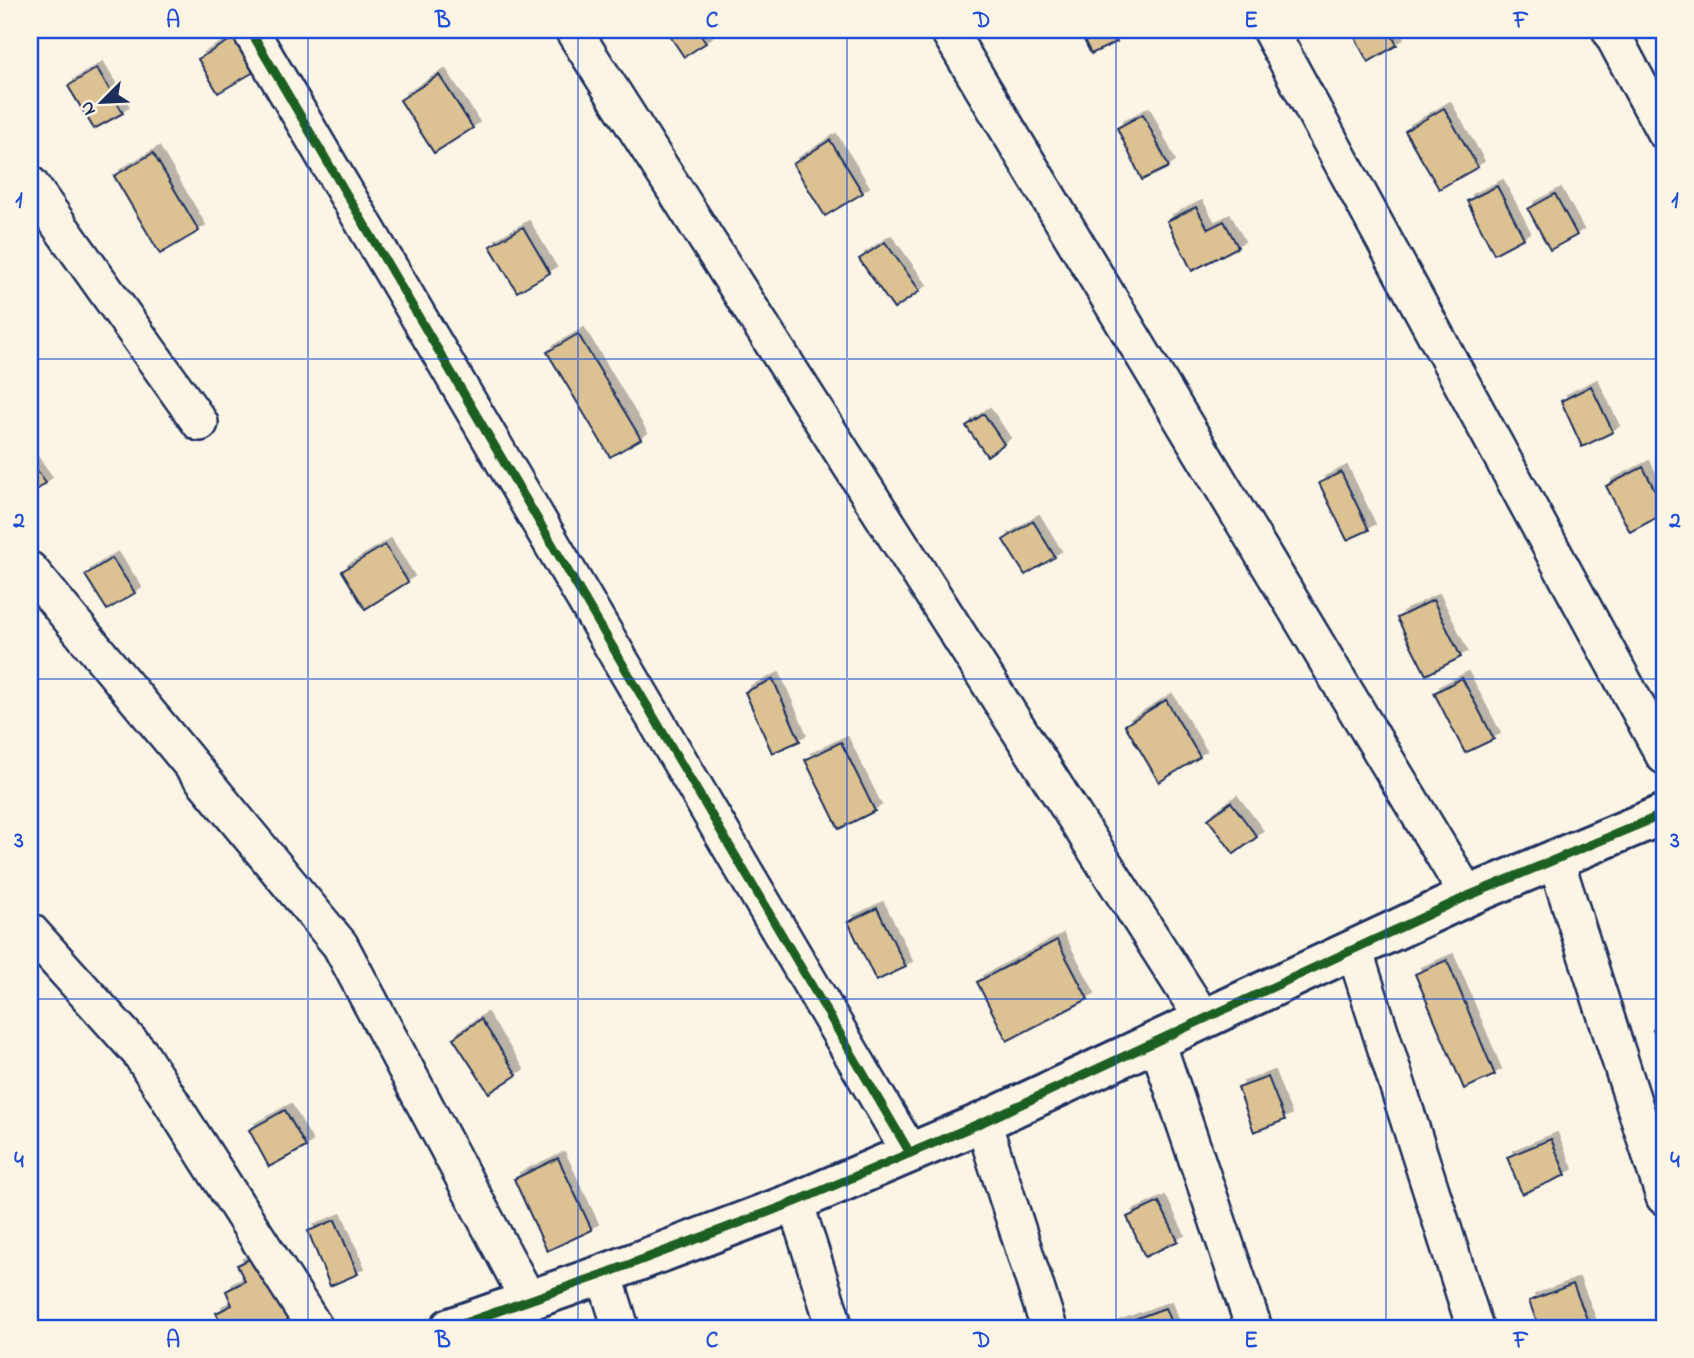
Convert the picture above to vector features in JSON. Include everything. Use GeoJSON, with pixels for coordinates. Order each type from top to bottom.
{"type":"FeatureCollection","features":[{"type":"Feature","properties":{"kind":"street"},"geometry":{"type":"LineString","coordinates":[[250,30],[910,1153]]}},
{"type":"Feature","properties":{"kind":"street"},"geometry":{"type":"LineString","coordinates":[[573,30],[1204,1020]]}},
{"type":"Feature","properties":{"kind":"street"},"geometry":{"type":"LineString","coordinates":[[948,30],[1468,896]]}},
{"type":"Feature","properties":{"kind":"street"},"geometry":{"type":"LineString","coordinates":[[1270,30],[1664,756]]}},
{"type":"Feature","properties":{"kind":"street"},"geometry":{"type":"LineString","coordinates":[[1609,30],[1664,131]]}},
{"type":"Feature","properties":{"kind":"street"},"geometry":{"type":"LineString","coordinates":[[30,184],[200,423]]}},
{"type":"Feature","properties":{"kind":"street"},"geometry":{"type":"LineString","coordinates":[[30,570],[341,945],[529,1301]]}},
{"type":"Feature","properties":{"kind":"street"},"geometry":{"type":"LineString","coordinates":[[450,1328],[604,1275],[796,1202],[983,1122],[1468,896],[1664,814]]}},
{"type":"Feature","properties":{"kind":"street"},"geometry":{"type":"LineString","coordinates":[[1555,858],[1664,1197]]}},
{"type":"Feature","properties":{"kind":"street"},"geometry":{"type":"LineString","coordinates":[[30,930],[140,1053],[315,1328]]}},
{"type":"Feature","properties":{"kind":"street"},"geometry":{"type":"LineString","coordinates":[[1354,949],[1475,1328]]}},
{"type":"Feature","properties":{"kind":"street"},"geometry":{"type":"LineString","coordinates":[[1157,1042],[1254,1328]]}},
{"type":"Feature","properties":{"kind":"street"},"geometry":{"type":"LineString","coordinates":[[983,1122],[1049,1328]]}},
{"type":"Feature","properties":{"kind":"street"},"geometry":{"type":"LineString","coordinates":[[796,1202],[835,1328]]}},
{"type":"Feature","properties":{"kind":"street"},"geometry":{"type":"LineString","coordinates":[[604,1275],[621,1328]]}},
{"type":"Feature","properties":{"kind":"building"},"geometry":{"type":"Polygon","coordinates":[[[666,30],[697,30],[706,43],[684,57],[666,30]]]}},
{"type":"Feature","properties":{"kind":"building"},"geometry":{"type":"Polygon","coordinates":[[[1079,30],[1112,30],[1117,42],[1091,54],[1079,30]]]}},
{"type":"Feature","properties":{"kind":"building"},"geometry":{"type":"Polygon","coordinates":[[[1351,30],[1389,30],[1397,45],[1368,62],[1351,30]]]}},
{"type":"Feature","properties":{"kind":"building"},"geometry":{"type":"Polygon","coordinates":[[[239,35],[259,69],[218,93],[198,59],[239,35]]]}},
{"type":"Feature","properties":{"kind":"building"},"geometry":{"type":"Polygon","coordinates":[[[97,68],[123,113],[94,129],[68,86],[97,68]]]}},
{"type":"Feature","properties":{"kind":"building"},"geometry":{"type":"Polygon","coordinates":[[[439,75],[473,128],[434,153],[400,100],[439,75]]]}},
{"type":"Feature","properties":{"kind":"building"},"geometry":{"type":"Polygon","coordinates":[[[1444,108],[1478,167],[1439,189],[1405,131],[1444,108]]]}},
{"type":"Feature","properties":{"kind":"building"},"geometry":{"type":"Polygon","coordinates":[[[1143,114],[1169,167],[1142,180],[1117,128],[1143,114]]]}},
{"type":"Feature","properties":{"kind":"building"},"geometry":{"type":"Polygon","coordinates":[[[830,140],[863,193],[825,216],[793,164],[830,140]]]}},
{"type":"Feature","properties":{"kind":"building"},"geometry":{"type":"Polygon","coordinates":[[[153,153],[199,231],[160,254],[114,176],[153,153]]]}},
{"type":"Feature","properties":{"kind":"building"},"geometry":{"type":"Polygon","coordinates":[[[1497,186],[1524,238],[1494,254],[1467,201],[1497,186]]]}},
{"type":"Feature","properties":{"kind":"building"},"geometry":{"type":"Polygon","coordinates":[[[1555,194],[1577,235],[1550,250],[1528,209],[1555,194]]]}},
{"type":"Feature","properties":{"kind":"building"},"geometry":{"type":"Polygon","coordinates":[[[1196,207],[1208,229],[1224,221],[1238,247],[1192,271],[1167,221],[1196,207]]]}},
{"type":"Feature","properties":{"kind":"building"},"geometry":{"type":"Polygon","coordinates":[[[523,227],[550,273],[517,292],[490,246],[523,227]]]}},
{"type":"Feature","properties":{"kind":"building"},"geometry":{"type":"Polygon","coordinates":[[[885,242],[920,291],[894,309],[859,259],[885,242]]]}},
{"type":"Feature","properties":{"kind":"building"},"geometry":{"type":"Polygon","coordinates":[[[578,334],[641,439],[610,457],[547,352],[578,334]]]}},
{"type":"Feature","properties":{"kind":"building"},"geometry":{"type":"Polygon","coordinates":[[[1591,386],[1613,432],[1582,447],[1561,401],[1591,386]]]}},
{"type":"Feature","properties":{"kind":"building"},"geometry":{"type":"Polygon","coordinates":[[[984,414],[1004,444],[987,456],[966,426],[984,414]]]}},
{"type":"Feature","properties":{"kind":"building"},"geometry":{"type":"Polygon","coordinates":[[[30,461],[46,483],[30,495],[30,461]]]}},
{"type":"Feature","properties":{"kind":"building"},"geometry":{"type":"Polygon","coordinates":[[[1643,467],[1664,508],[1664,514],[1630,532],[1606,486],[1643,467]]]}},
{"type":"Feature","properties":{"kind":"building"},"geometry":{"type":"Polygon","coordinates":[[[1341,472],[1369,530],[1347,540],[1319,483],[1341,472]]]}},
{"type":"Feature","properties":{"kind":"building"},"geometry":{"type":"Polygon","coordinates":[[[1033,521],[1055,557],[1025,575],[1003,540],[1033,521]]]}},
{"type":"Feature","properties":{"kind":"building"},"geometry":{"type":"Polygon","coordinates":[[[385,545],[408,582],[365,609],[342,571],[385,545]]]}},
{"type":"Feature","properties":{"kind":"building"},"geometry":{"type":"Polygon","coordinates":[[[112,558],[135,593],[107,610],[85,575],[112,558]]]}},
{"type":"Feature","properties":{"kind":"building"},"geometry":{"type":"Polygon","coordinates":[[[1433,600],[1461,657],[1426,675],[1397,618],[1433,600]]]}},
{"type":"Feature","properties":{"kind":"building"},"geometry":{"type":"Polygon","coordinates":[[[1462,678],[1494,739],[1465,753],[1434,693],[1462,678]]]}},
{"type":"Feature","properties":{"kind":"building"},"geometry":{"type":"Polygon","coordinates":[[[773,679],[800,741],[772,753],[745,692],[773,679]]]}},
{"type":"Feature","properties":{"kind":"building"},"geometry":{"type":"Polygon","coordinates":[[[1166,700],[1200,757],[1159,782],[1125,725],[1166,700]]]}},
{"type":"Feature","properties":{"kind":"building"},"geometry":{"type":"Polygon","coordinates":[[[841,742],[875,811],[839,829],[805,760],[841,742]]]}},
{"type":"Feature","properties":{"kind":"building"},"geometry":{"type":"Polygon","coordinates":[[[1231,802],[1257,837],[1234,854],[1208,819],[1231,802]]]}},
{"type":"Feature","properties":{"kind":"building"},"geometry":{"type":"Polygon","coordinates":[[[877,908],[906,967],[876,981],[848,922],[877,908]]]}},
{"type":"Feature","properties":{"kind":"building"},"geometry":{"type":"Polygon","coordinates":[[[1057,940],[1088,999],[1007,1041],[977,982],[1057,940]]]}},
{"type":"Feature","properties":{"kind":"building"},"geometry":{"type":"Polygon","coordinates":[[[1447,960],[1495,1075],[1464,1089],[1415,974],[1447,960]]]}},
{"type":"Feature","properties":{"kind":"building"},"geometry":{"type":"Polygon","coordinates":[[[481,1019],[517,1075],[489,1093],[453,1038],[481,1019]]]}},
{"type":"Feature","properties":{"kind":"building"},"geometry":{"type":"Polygon","coordinates":[[[1664,1025],[1664,1052],[1653,1030],[1664,1025]]]}},
{"type":"Feature","properties":{"kind":"building"},"geometry":{"type":"Polygon","coordinates":[[[1268,1077],[1285,1120],[1254,1132],[1238,1088],[1268,1077]]]}},
{"type":"Feature","properties":{"kind":"building"},"geometry":{"type":"Polygon","coordinates":[[[285,1110],[306,1147],[269,1167],[249,1130],[285,1110]]]}},
{"type":"Feature","properties":{"kind":"building"},"geometry":{"type":"Polygon","coordinates":[[[1551,1139],[1566,1175],[1522,1194],[1507,1157],[1551,1139]]]}},
{"type":"Feature","properties":{"kind":"building"},"geometry":{"type":"Polygon","coordinates":[[[558,1158],[592,1230],[547,1251],[514,1179],[558,1158]]]}},
{"type":"Feature","properties":{"kind":"building"},"geometry":{"type":"Polygon","coordinates":[[[1159,1202],[1178,1241],[1145,1257],[1127,1217],[1159,1202]]]}},
{"type":"Feature","properties":{"kind":"building"},"geometry":{"type":"Polygon","coordinates":[[[335,1220],[358,1274],[330,1286],[308,1231],[335,1220]]]}},
{"type":"Feature","properties":{"kind":"building"},"geometry":{"type":"Polygon","coordinates":[[[260,1254],[294,1323],[284,1328],[224,1328],[216,1313],[232,1305],[226,1291],[245,1281],[237,1265],[260,1254]]]}},
{"type":"Feature","properties":{"kind":"building"},"geometry":{"type":"Polygon","coordinates":[[[1573,1284],[1589,1324],[1578,1328],[1539,1328],[1529,1301],[1573,1284]]]}},
{"type":"Feature","properties":{"kind":"building"},"geometry":{"type":"Polygon","coordinates":[[[1165,1308],[1173,1328],[1110,1328],[1165,1308]]]}},
{"type":"Feature","properties":{"kind":"cycle path"},"geometry":{"type":"LineString","coordinates":[[250,30],[910,1153]]}},
{"type":"Feature","properties":{"kind":"cycle path"},"geometry":{"type":"LineString","coordinates":[[450,1328],[604,1274],[795,1202],[983,1122],[1468,896],[1664,814]]}}]}
